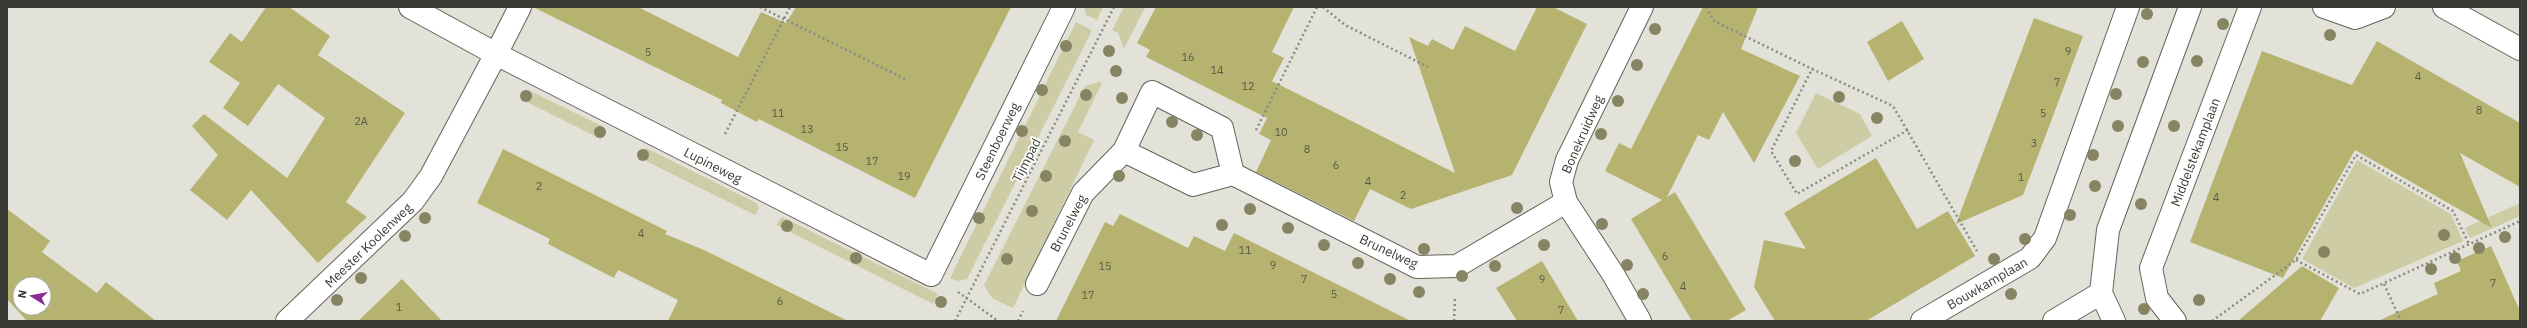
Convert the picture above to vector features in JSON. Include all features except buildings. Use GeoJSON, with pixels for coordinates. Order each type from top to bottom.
{"type":"FeatureCollection","features":[{"type":"Feature","properties":{"kind":"street","name":"Lupineweg"},"geometry":{"type":"LineString","coordinates":[[410,7],[496,54],[931,275]]}},
{"type":"Feature","properties":{"kind":"street","name":"Meester Koolenweg"},"geometry":{"type":"LineString","coordinates":[[287,321],[414,202],[430,176],[520,7]]}},
{"type":"Feature","properties":{"kind":"street","name":"Steenboerweg"},"geometry":{"type":"LineString","coordinates":[[931,275],[1064,7]]}},
{"type":"Feature","properties":{"kind":"street","name":"Bonekruidweg"},"geometry":{"type":"LineString","coordinates":[[1640,321],[1613,274],[1566,202],[1561,182],[1568,160],[1642,7]]}},
{"type":"Feature","properties":{"kind":"street","name":"Bouwkamplaan"},"geometry":{"type":"LineString","coordinates":[[1922,321],[2030,258],[2045,238],[2128,7]]}},
{"type":"Feature","properties":{"kind":"street"},"geometry":{"type":"LineString","coordinates":[[2114,321],[2101,293],[2108,230],[2190,7]]}},
{"type":"Feature","properties":{"kind":"street","name":"Middelstekamplaan"},"geometry":{"type":"LineString","coordinates":[[2175,321],[2157,298],[2151,268],[2250,7]]}},
{"type":"Feature","properties":{"kind":"street"},"geometry":{"type":"LineString","coordinates":[[2324,7],[2355,18],[2384,7]]}},
{"type":"Feature","properties":{"kind":"street"},"geometry":{"type":"LineString","coordinates":[[2444,7],[2520,49]]}},
{"type":"Feature","properties":{"kind":"street","name":"Brunelweg"},"geometry":{"type":"LineString","coordinates":[[1037,284],[1083,193],[1124,151],[1152,92],[1222,128],[1233,174],[1417,267],[1457,266],[1566,202]]}},
{"type":"Feature","properties":{"kind":"street"},"geometry":{"type":"LineString","coordinates":[[1124,151],[1193,184],[1233,174]]}},
{"type":"Feature","properties":{"kind":"street"},"geometry":{"type":"LineString","coordinates":[[2054,321],[2101,293]]}},
{"type":"Feature","properties":{"kind":"path"},"geometry":{"type":"LineString","coordinates":[[760,7],[907,80]]}},
{"type":"Feature","properties":{"kind":"path"},"geometry":{"type":"LineString","coordinates":[[710,163],[790,7]]}},
{"type":"Feature","properties":{"kind":"path","name":"Tijmpad"},"geometry":{"type":"LineString","coordinates":[[955,321],[968,298],[1114,7]]}},
{"type":"Feature","properties":{"kind":"path"},"geometry":{"type":"LineString","coordinates":[[1233,174],[1317,7]]}},
{"type":"Feature","properties":{"kind":"path"},"geometry":{"type":"LineString","coordinates":[[1322,7],[1344,25],[1428,67]]}},
{"type":"Feature","properties":{"kind":"path"},"geometry":{"type":"LineString","coordinates":[[1706,7],[1714,21],[1812,69],[1893,106],[1993,279]]}},
{"type":"Feature","properties":{"kind":"path"},"geometry":{"type":"LineString","coordinates":[[1812,69],[1771,151],[1797,194],[1908,130]]}},
{"type":"Feature","properties":{"kind":"path"},"geometry":{"type":"LineString","coordinates":[[2212,321],[2296,260],[2356,155],[2453,211],[2469,244]]}},
{"type":"Feature","properties":{"kind":"path"},"geometry":{"type":"LineString","coordinates":[[2296,260],[2360,294],[2520,221]]}},
{"type":"Feature","properties":{"kind":"path"},"geometry":{"type":"LineString","coordinates":[[931,275],[968,298],[998,321]]}},
{"type":"Feature","properties":{"kind":"path"},"geometry":{"type":"LineString","coordinates":[[2384,284],[2401,321]]}},
{"type":"Feature","properties":{"kind":"shaded area"},"geometry":{"type":"Polygon","coordinates":[[[1084,7],[1103,7],[1097,20],[1086,15],[1084,7]]]}},
{"type":"Feature","properties":{"kind":"shaded area"},"geometry":{"type":"Polygon","coordinates":[[[1124,7],[1145,7],[1124,49],[1118,33],[1112,30],[1124,7]]]}},
{"type":"Feature","properties":{"kind":"shaded area"},"geometry":{"type":"Polygon","coordinates":[[[1076,22],[1092,30],[967,279],[958,281],[950,278],[1076,22]]]}},
{"type":"Feature","properties":{"kind":"shaded area"},"geometry":{"type":"Polygon","coordinates":[[[1100,82],[1102,83],[1078,132],[1094,140],[1013,308],[992,298],[984,285],[1085,86],[1100,82]]]}},
{"type":"Feature","properties":{"kind":"shaded area"},"geometry":{"type":"Polygon","coordinates":[[[528,90],[602,126],[605,132],[601,139],[523,100],[528,90]]]}},
{"type":"Feature","properties":{"kind":"shaded area"},"geometry":{"type":"Polygon","coordinates":[[[1816,93],[1860,114],[1872,136],[1818,169],[1796,133],[1816,93]]]}},
{"type":"Feature","properties":{"kind":"shaded area"},"geometry":{"type":"Polygon","coordinates":[[[646,148],[756,203],[759,208],[755,215],[640,158],[646,148]]]}},
{"type":"Feature","properties":{"kind":"shaded area"},"geometry":{"type":"Polygon","coordinates":[[[2357,160],[2451,214],[2463,241],[2354,288],[2302,259],[2357,160]]]}},
{"type":"Feature","properties":{"kind":"shaded area"},"geometry":{"type":"Polygon","coordinates":[[[2520,203],[2520,216],[2470,238],[2465,228],[2520,203]]]}},
{"type":"Feature","properties":{"kind":"shaded area"},"geometry":{"type":"Polygon","coordinates":[[[782,217],[938,294],[933,304],[776,225],[782,217]]]}}]}
